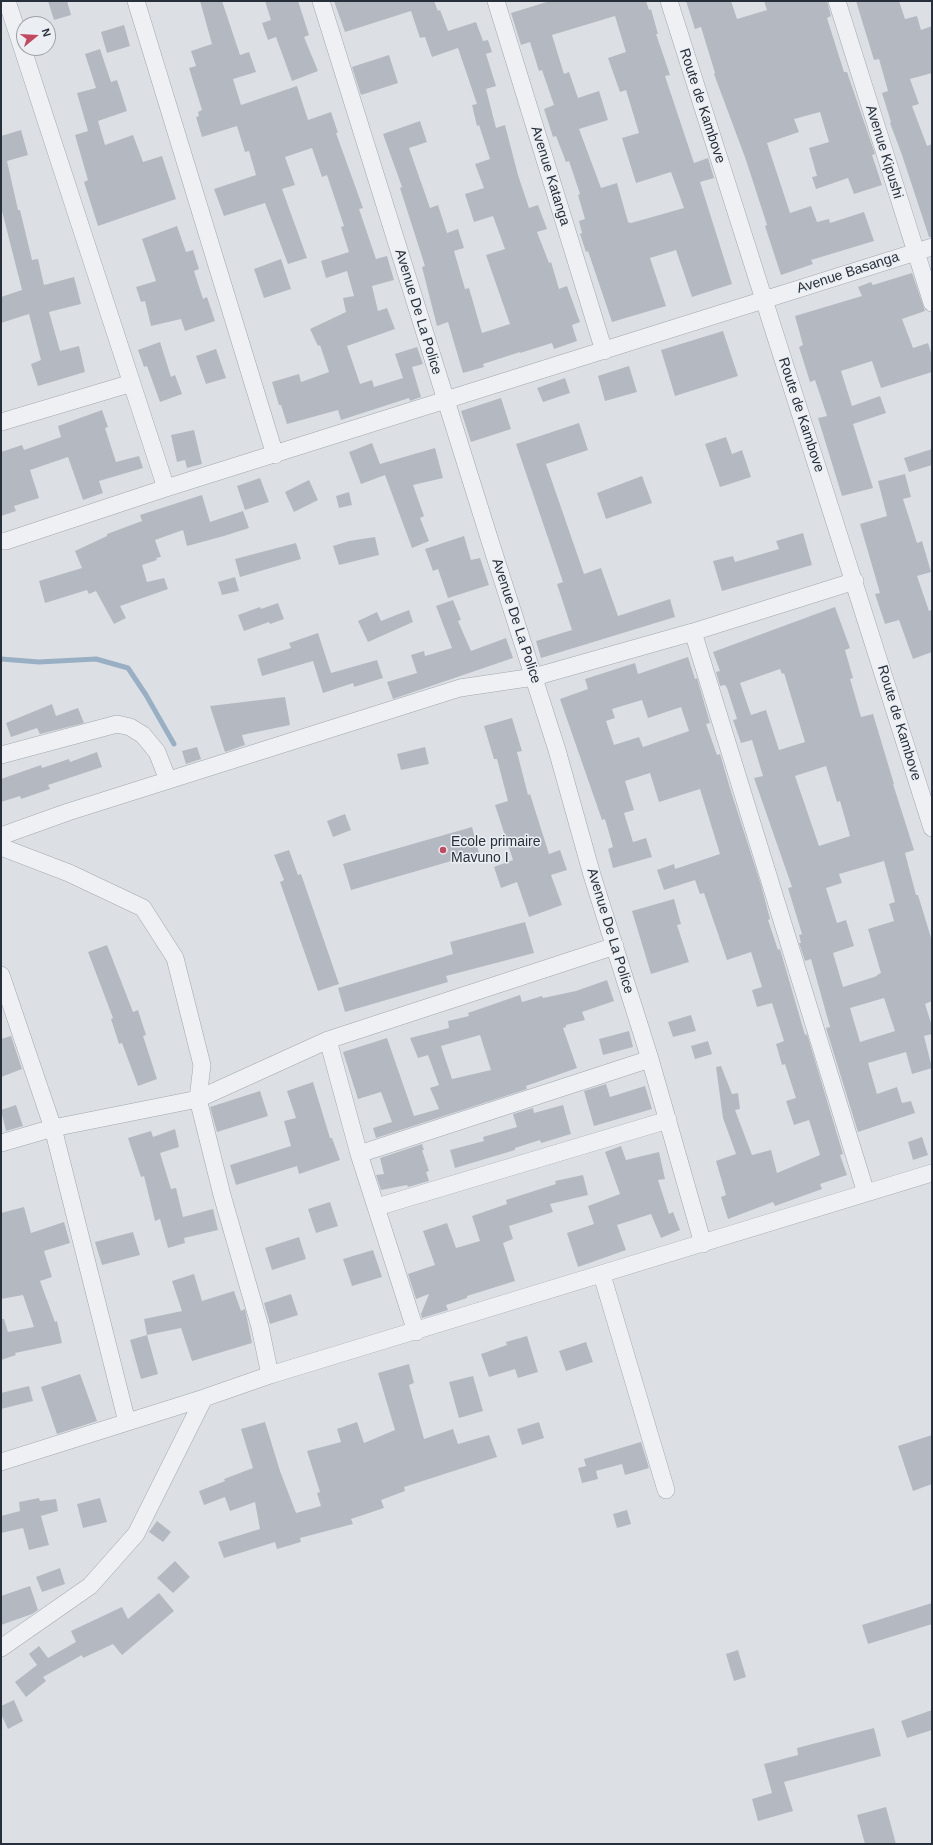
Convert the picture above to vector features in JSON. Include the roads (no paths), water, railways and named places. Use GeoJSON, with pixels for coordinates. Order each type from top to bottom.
{"type":"FeatureCollection","features":[{"type":"Feature","properties":{"kind":"street"},"geometry":{"type":"LineString","coordinates":[[7,1],[166,488]]}},
{"type":"Feature","properties":{"kind":"street"},"geometry":{"type":"LineString","coordinates":[[136,1],[275,455]]}},
{"type":"Feature","properties":{"kind":"street","name":"Avenue De La Police"},"geometry":{"type":"LineString","coordinates":[[321,1],[534,677],[650,1059],[703,1244]]}},
{"type":"Feature","properties":{"kind":"street","name":"Avenue Katanga"},"geometry":{"type":"LineString","coordinates":[[496,1],[604,351]]}},
{"type":"Feature","properties":{"kind":"street","name":"Route de Kambove"},"geometry":{"type":"LineString","coordinates":[[669,1],[855,581],[932,828]]}},
{"type":"Feature","properties":{"kind":"street","name":"Avenue Kipushi"},"geometry":{"type":"LineString","coordinates":[[837,1],[932,303]]}},
{"type":"Feature","properties":{"kind":"street","name":"Avenue Basanga"},"geometry":{"type":"LineString","coordinates":[[1,541],[6,541],[166,488],[446,401],[932,246]]}},
{"type":"Feature","properties":{"kind":"street"},"geometry":{"type":"LineString","coordinates":[[1,422],[132,383]]}},
{"type":"Feature","properties":{"kind":"street"},"geometry":{"type":"LineString","coordinates":[[1,836],[68,812],[460,688],[534,677],[693,632],[855,581]]}},
{"type":"Feature","properties":{"kind":"street"},"geometry":{"type":"LineString","coordinates":[[693,632],[866,1194]]}},
{"type":"Feature","properties":{"kind":"street"},"geometry":{"type":"LineString","coordinates":[[1,755],[117,724],[130,727],[143,735],[157,752],[168,780]]}},
{"type":"Feature","properties":{"kind":"street"},"geometry":{"type":"LineString","coordinates":[[1,847],[69,873],[143,908],[175,958],[202,1065],[198,1099],[222,1195],[260,1327],[270,1375]]}},
{"type":"Feature","properties":{"kind":"street"},"geometry":{"type":"LineString","coordinates":[[1,1142],[53,1128],[198,1099],[328,1040],[615,946]]}},
{"type":"Feature","properties":{"kind":"street"},"geometry":{"type":"LineString","coordinates":[[1,975],[53,1128],[127,1422]]}},
{"type":"Feature","properties":{"kind":"street"},"geometry":{"type":"LineString","coordinates":[[328,1040],[360,1154],[416,1332]]}},
{"type":"Feature","properties":{"kind":"street"},"geometry":{"type":"LineString","coordinates":[[360,1154],[650,1059]]}},
{"type":"Feature","properties":{"kind":"street"},"geometry":{"type":"LineString","coordinates":[[377,1207],[668,1120]]}},
{"type":"Feature","properties":{"kind":"street"},"geometry":{"type":"LineString","coordinates":[[1,1462],[204,1398],[270,1375],[416,1332],[932,1173]]}},
{"type":"Feature","properties":{"kind":"street"},"geometry":{"type":"LineString","coordinates":[[602,1275],[666,1490]]}},
{"type":"Feature","properties":{"kind":"street"},"geometry":{"type":"LineString","coordinates":[[1,1648],[90,1586],[136,1534],[204,1398]]}},
{"type":"Feature","properties":{"kind":"waterway"},"geometry":{"type":"LineString","coordinates":[[1,659],[39,662],[96,659],[128,668],[146,695],[174,744]]}},
{"type":"Feature","properties":{"kind":"place","name":"Ecole primaire Mavuno I"},"geometry":{"type":"Point","coordinates":[443,850]}}]}
